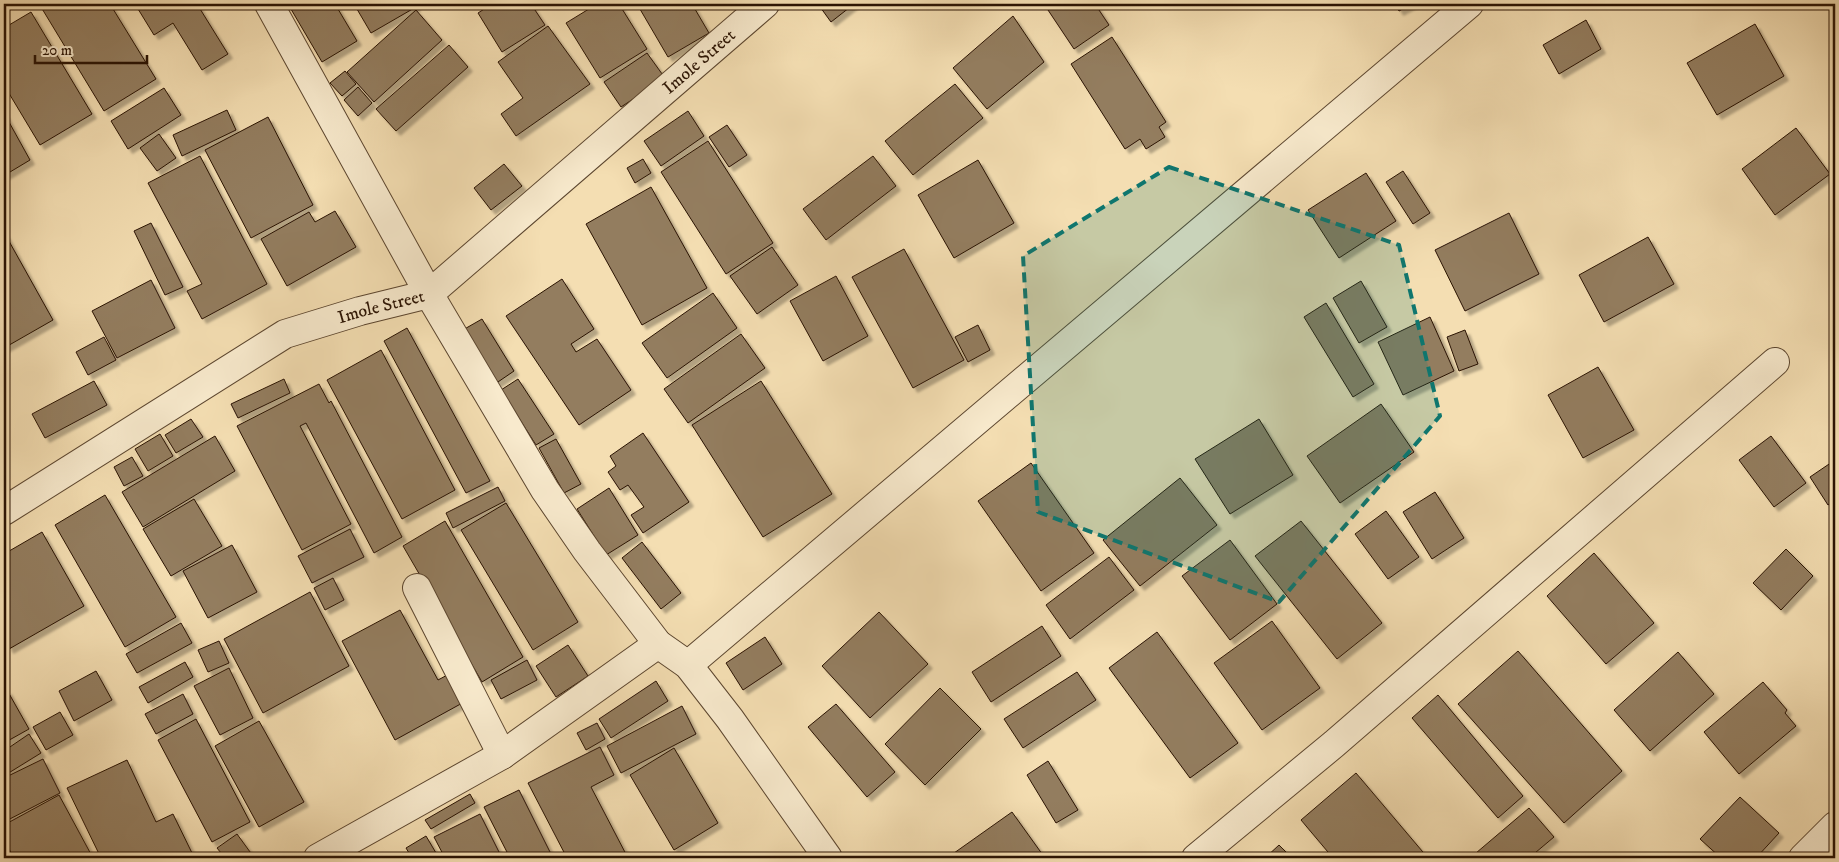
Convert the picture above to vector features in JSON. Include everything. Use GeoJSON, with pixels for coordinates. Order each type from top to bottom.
{"type":"FeatureCollection","features":[{"type":"Feature","properties":{"kind":"street"},"geometry":{"type":"LineString","coordinates":[[269,4],[429,294],[544,490],[587,551],[658,644],[688,665],[730,719],[828,858]]}},
{"type":"Feature","properties":{"kind":"street","name":"Imole Street"},"geometry":{"type":"LineString","coordinates":[[4,511],[285,334],[360,311],[429,294],[765,4]]}},
{"type":"Feature","properties":{"kind":"street"},"geometry":{"type":"LineString","coordinates":[[688,665],[1469,4]]}},
{"type":"Feature","properties":{"kind":"street"},"geometry":{"type":"LineString","coordinates":[[1196,858],[1334,744],[1775,362]]}},
{"type":"Feature","properties":{"kind":"street"},"geometry":{"type":"LineString","coordinates":[[417,588],[502,755]]}},
{"type":"Feature","properties":{"kind":"street"},"geometry":{"type":"LineString","coordinates":[[318,858],[502,755],[658,644]]}},
{"type":"Feature","properties":{"kind":"street"},"geometry":{"type":"LineString","coordinates":[[1803,858],[1835,826]]}},
{"type":"Feature","properties":{"kind":"highlighted area"},"geometry":{"type":"Polygon","coordinates":[[[1169,167],[1399,245],[1440,416],[1279,602],[1038,512],[1023,256],[1169,167]]]}},
{"type":"Feature","properties":{"kind":"building"},"geometry":{"type":"Polygon","coordinates":[[[47,4],[110,4],[156,79],[104,111],[41,7],[47,4]]]}},
{"type":"Feature","properties":{"kind":"building"},"geometry":{"type":"Polygon","coordinates":[[[135,4],[197,4],[228,54],[202,70],[173,23],[154,35],[135,4]]]}},
{"type":"Feature","properties":{"kind":"building"},"geometry":{"type":"Polygon","coordinates":[[[288,4],[335,4],[357,41],[322,62],[288,4]]]}},
{"type":"Feature","properties":{"kind":"building"},"geometry":{"type":"Polygon","coordinates":[[[354,4],[414,4],[416,7],[371,33],[354,4]]]}},
{"type":"Feature","properties":{"kind":"building"},"geometry":{"type":"Polygon","coordinates":[[[492,4],[531,4],[545,25],[502,52],[478,13],[492,4]]]}},
{"type":"Feature","properties":{"kind":"building"},"geometry":{"type":"Polygon","coordinates":[[[597,4],[619,4],[647,49],[600,78],[566,23],[597,4]]]}},
{"type":"Feature","properties":{"kind":"building"},"geometry":{"type":"Polygon","coordinates":[[[637,4],[692,4],[709,33],[668,57],[637,4]]]}},
{"type":"Feature","properties":{"kind":"building"},"geometry":{"type":"Polygon","coordinates":[[[818,4],[854,4],[831,22],[818,4]]]}},
{"type":"Feature","properties":{"kind":"building"},"geometry":{"type":"Polygon","coordinates":[[[1044,4],[1095,4],[1109,25],[1074,49],[1044,4]]]}},
{"type":"Feature","properties":{"kind":"building"},"geometry":{"type":"Polygon","coordinates":[[[1395,4],[1412,4],[1399,11],[1395,4]]]}},
{"type":"Feature","properties":{"kind":"building"},"geometry":{"type":"Polygon","coordinates":[[[416,10],[442,40],[374,102],[347,72],[416,10]]]}},
{"type":"Feature","properties":{"kind":"building"},"geometry":{"type":"Polygon","coordinates":[[[31,12],[92,114],[40,145],[4,85],[4,28],[31,12]]]}},
{"type":"Feature","properties":{"kind":"building"},"geometry":{"type":"Polygon","coordinates":[[[1013,16],[1044,62],[987,109],[953,68],[1013,16]]]}},
{"type":"Feature","properties":{"kind":"building"},"geometry":{"type":"Polygon","coordinates":[[[1586,20],[1601,49],[1559,74],[1543,45],[1586,20]]]}},
{"type":"Feature","properties":{"kind":"building"},"geometry":{"type":"Polygon","coordinates":[[[1755,24],[1784,76],[1717,115],[1687,63],[1755,24]]]}},
{"type":"Feature","properties":{"kind":"building"},"geometry":{"type":"Polygon","coordinates":[[[548,26],[590,84],[516,136],[501,114],[523,98],[498,62],[548,26]]]}},
{"type":"Feature","properties":{"kind":"building"},"geometry":{"type":"Polygon","coordinates":[[[1112,37],[1166,122],[1159,127],[1165,137],[1146,149],[1140,139],[1125,149],[1071,64],[1112,37]]]}},
{"type":"Feature","properties":{"kind":"building"},"geometry":{"type":"Polygon","coordinates":[[[449,45],[468,67],[396,131],[376,109],[449,45]]]}},
{"type":"Feature","properties":{"kind":"building"},"geometry":{"type":"Polygon","coordinates":[[[647,53],[665,78],[621,107],[604,82],[647,53]]]}},
{"type":"Feature","properties":{"kind":"building"},"geometry":{"type":"Polygon","coordinates":[[[345,71],[356,84],[342,96],[330,83],[345,71]]]}},
{"type":"Feature","properties":{"kind":"building"},"geometry":{"type":"Polygon","coordinates":[[[955,84],[983,118],[913,175],[885,141],[955,84]]]}},
{"type":"Feature","properties":{"kind":"building"},"geometry":{"type":"Polygon","coordinates":[[[358,87],[372,103],[358,116],[344,100],[358,87]]]}},
{"type":"Feature","properties":{"kind":"building"},"geometry":{"type":"Polygon","coordinates":[[[164,88],[181,115],[128,149],[111,121],[164,88]]]}},
{"type":"Feature","properties":{"kind":"building"},"geometry":{"type":"Polygon","coordinates":[[[227,110],[236,130],[182,156],[173,135],[227,110]]]}},
{"type":"Feature","properties":{"kind":"building"},"geometry":{"type":"Polygon","coordinates":[[[688,111],[704,136],[661,166],[644,141],[688,111]]]}},
{"type":"Feature","properties":{"kind":"building"},"geometry":{"type":"Polygon","coordinates":[[[4,113],[30,160],[5,175],[4,172],[4,113]]]}},
{"type":"Feature","properties":{"kind":"building"},"geometry":{"type":"Polygon","coordinates":[[[268,117],[313,205],[251,238],[205,150],[268,117]]]}},
{"type":"Feature","properties":{"kind":"building"},"geometry":{"type":"Polygon","coordinates":[[[727,125],[747,155],[729,167],[709,137],[727,125]]]}},
{"type":"Feature","properties":{"kind":"building"},"geometry":{"type":"Polygon","coordinates":[[[1796,128],[1830,174],[1775,215],[1742,169],[1796,128]]]}},
{"type":"Feature","properties":{"kind":"building"},"geometry":{"type":"Polygon","coordinates":[[[159,134],[176,158],[157,171],[140,148],[159,134]]]}},
{"type":"Feature","properties":{"kind":"building"},"geometry":{"type":"Polygon","coordinates":[[[708,141],[773,243],[726,274],[661,172],[708,141]]]}},
{"type":"Feature","properties":{"kind":"building"},"geometry":{"type":"Polygon","coordinates":[[[200,156],[267,284],[202,319],[187,291],[202,284],[148,183],[200,156]]]}},
{"type":"Feature","properties":{"kind":"building"},"geometry":{"type":"Polygon","coordinates":[[[873,156],[896,186],[826,240],[803,209],[873,156]]]}},
{"type":"Feature","properties":{"kind":"building"},"geometry":{"type":"Polygon","coordinates":[[[643,159],[651,173],[635,183],[627,168],[643,159]]]}},
{"type":"Feature","properties":{"kind":"building"},"geometry":{"type":"Polygon","coordinates":[[[978,160],[1014,223],[954,258],[918,195],[978,160]]]}},
{"type":"Feature","properties":{"kind":"building"},"geometry":{"type":"Polygon","coordinates":[[[504,164],[522,186],[491,210],[474,188],[504,164]]]}},
{"type":"Feature","properties":{"kind":"building"},"geometry":{"type":"Polygon","coordinates":[[[1403,171],[1430,213],[1413,224],[1386,182],[1403,171]]]}},
{"type":"Feature","properties":{"kind":"building"},"geometry":{"type":"Polygon","coordinates":[[[1366,173],[1396,221],[1339,258],[1308,210],[1366,173]]]}},
{"type":"Feature","properties":{"kind":"building"},"geometry":{"type":"Polygon","coordinates":[[[651,187],[707,288],[642,325],[586,224],[651,187]]]}},
{"type":"Feature","properties":{"kind":"building"},"geometry":{"type":"Polygon","coordinates":[[[335,211],[356,247],[287,286],[261,239],[309,212],[315,222],[335,211]]]}},
{"type":"Feature","properties":{"kind":"building"},"geometry":{"type":"Polygon","coordinates":[[[1509,213],[1539,274],[1465,311],[1435,250],[1509,213]]]}},
{"type":"Feature","properties":{"kind":"building"},"geometry":{"type":"Polygon","coordinates":[[[151,223],[183,287],[165,295],[134,231],[151,223]]]}},
{"type":"Feature","properties":{"kind":"building"},"geometry":{"type":"Polygon","coordinates":[[[4,235],[53,320],[4,348],[4,235]]]}},
{"type":"Feature","properties":{"kind":"building"},"geometry":{"type":"Polygon","coordinates":[[[1648,237],[1674,284],[1604,322],[1579,275],[1648,237]]]}},
{"type":"Feature","properties":{"kind":"building"},"geometry":{"type":"Polygon","coordinates":[[[772,247],[798,285],[757,314],[730,276],[772,247]]]}},
{"type":"Feature","properties":{"kind":"building"},"geometry":{"type":"Polygon","coordinates":[[[904,249],[964,360],[913,388],[852,277],[904,249]]]}},
{"type":"Feature","properties":{"kind":"building"},"geometry":{"type":"Polygon","coordinates":[[[836,276],[868,336],[823,361],[790,301],[836,276]]]}},
{"type":"Feature","properties":{"kind":"building"},"geometry":{"type":"Polygon","coordinates":[[[562,279],[594,329],[571,344],[576,352],[597,339],[631,390],[579,425],[506,316],[562,279]]]}},
{"type":"Feature","properties":{"kind":"building"},"geometry":{"type":"Polygon","coordinates":[[[151,280],[175,328],[117,358],[92,311],[151,280]]]}},
{"type":"Feature","properties":{"kind":"building"},"geometry":{"type":"Polygon","coordinates":[[[1361,281],[1387,327],[1359,343],[1333,298],[1361,281]]]}},
{"type":"Feature","properties":{"kind":"building"},"geometry":{"type":"Polygon","coordinates":[[[713,293],[737,328],[667,378],[642,343],[713,293]]]}},
{"type":"Feature","properties":{"kind":"building"},"geometry":{"type":"Polygon","coordinates":[[[1326,303],[1374,384],[1353,397],[1304,317],[1326,303]]]}},
{"type":"Feature","properties":{"kind":"building"},"geometry":{"type":"Polygon","coordinates":[[[1430,317],[1454,371],[1403,395],[1378,342],[1430,317]]]}},
{"type":"Feature","properties":{"kind":"building"},"geometry":{"type":"Polygon","coordinates":[[[482,319],[514,371],[495,384],[461,331],[482,319]]]}},
{"type":"Feature","properties":{"kind":"building"},"geometry":{"type":"Polygon","coordinates":[[[978,325],[990,350],[968,362],[955,337],[978,325]]]}},
{"type":"Feature","properties":{"kind":"building"},"geometry":{"type":"Polygon","coordinates":[[[407,328],[490,481],[466,493],[384,341],[407,328]]]}},
{"type":"Feature","properties":{"kind":"building"},"geometry":{"type":"Polygon","coordinates":[[[1465,330],[1478,364],[1459,371],[1447,337],[1465,330]]]}},
{"type":"Feature","properties":{"kind":"building"},"geometry":{"type":"Polygon","coordinates":[[[741,334],[765,368],[688,423],[664,389],[741,334]]]}},
{"type":"Feature","properties":{"kind":"building"},"geometry":{"type":"Polygon","coordinates":[[[104,337],[116,360],[88,375],[76,352],[104,337]]]}},
{"type":"Feature","properties":{"kind":"building"},"geometry":{"type":"Polygon","coordinates":[[[381,350],[455,490],[402,519],[327,380],[381,350]]]}},
{"type":"Feature","properties":{"kind":"building"},"geometry":{"type":"Polygon","coordinates":[[[1598,367],[1634,430],[1583,458],[1548,395],[1598,367]]]}},
{"type":"Feature","properties":{"kind":"building"},"geometry":{"type":"Polygon","coordinates":[[[284,379],[290,393],[238,418],[231,404],[284,379]]]}},
{"type":"Feature","properties":{"kind":"building"},"geometry":{"type":"Polygon","coordinates":[[[518,379],[554,434],[536,445],[501,390],[518,379]]]}},
{"type":"Feature","properties":{"kind":"building"},"geometry":{"type":"Polygon","coordinates":[[[94,381],[107,405],[45,438],[32,414],[94,381]]]}},
{"type":"Feature","properties":{"kind":"building"},"geometry":{"type":"Polygon","coordinates":[[[761,381],[832,494],[763,537],[692,425],[761,381]]]}},
{"type":"Feature","properties":{"kind":"building"},"geometry":{"type":"Polygon","coordinates":[[[319,384],[329,403],[331,401],[402,537],[374,553],[306,423],[300,426],[351,524],[302,550],[237,426],[319,384]]]}},
{"type":"Feature","properties":{"kind":"building"},"geometry":{"type":"Polygon","coordinates":[[[1381,404],[1414,452],[1340,503],[1307,456],[1381,404]]]}},
{"type":"Feature","properties":{"kind":"building"},"geometry":{"type":"Polygon","coordinates":[[[191,419],[203,437],[176,453],[165,435],[191,419]]]}},
{"type":"Feature","properties":{"kind":"building"},"geometry":{"type":"Polygon","coordinates":[[[1259,419],[1293,475],[1230,514],[1195,459],[1259,419]]]}},
{"type":"Feature","properties":{"kind":"building"},"geometry":{"type":"Polygon","coordinates":[[[643,433],[689,502],[643,533],[631,515],[644,507],[628,485],[620,490],[608,472],[616,466],[610,456],[643,433]]]}},
{"type":"Feature","properties":{"kind":"building"},"geometry":{"type":"Polygon","coordinates":[[[160,434],[173,456],[148,471],[135,449],[160,434]]]}},
{"type":"Feature","properties":{"kind":"building"},"geometry":{"type":"Polygon","coordinates":[[[215,436],[235,471],[143,527],[122,492],[215,436]]]}},
{"type":"Feature","properties":{"kind":"building"},"geometry":{"type":"Polygon","coordinates":[[[1771,436],[1806,483],[1774,507],[1739,460],[1771,436]]]}},
{"type":"Feature","properties":{"kind":"building"},"geometry":{"type":"Polygon","coordinates":[[[556,439],[581,484],[564,493],[539,448],[556,439]]]}},
{"type":"Feature","properties":{"kind":"building"},"geometry":{"type":"Polygon","coordinates":[[[132,457],[143,476],[124,486],[114,467],[132,457]]]}},
{"type":"Feature","properties":{"kind":"building"},"geometry":{"type":"Polygon","coordinates":[[[1835,460],[1835,500],[1828,505],[1810,477],[1835,460]]]}},
{"type":"Feature","properties":{"kind":"building"},"geometry":{"type":"Polygon","coordinates":[[[1031,463],[1094,553],[1041,591],[978,501],[1031,463]]]}},
{"type":"Feature","properties":{"kind":"building"},"geometry":{"type":"Polygon","coordinates":[[[1180,478],[1217,525],[1140,586],[1103,540],[1180,478]]]}},
{"type":"Feature","properties":{"kind":"building"},"geometry":{"type":"Polygon","coordinates":[[[498,487],[505,501],[453,528],[446,513],[498,487]]]}},
{"type":"Feature","properties":{"kind":"building"},"geometry":{"type":"Polygon","coordinates":[[[609,488],[638,535],[606,555],[577,509],[609,488]]]}},
{"type":"Feature","properties":{"kind":"building"},"geometry":{"type":"Polygon","coordinates":[[[1435,492],[1464,538],[1432,559],[1403,512],[1435,492]]]}},
{"type":"Feature","properties":{"kind":"building"},"geometry":{"type":"Polygon","coordinates":[[[105,495],[176,617],[125,647],[55,525],[105,495]]]}},
{"type":"Feature","properties":{"kind":"building"},"geometry":{"type":"Polygon","coordinates":[[[194,499],[222,546],[171,576],[143,529],[194,499]]]}},
{"type":"Feature","properties":{"kind":"building"},"geometry":{"type":"Polygon","coordinates":[[[506,503],[578,622],[533,650],[461,530],[506,503]]]}},
{"type":"Feature","properties":{"kind":"building"},"geometry":{"type":"Polygon","coordinates":[[[1386,511],[1419,557],[1388,579],[1355,534],[1386,511]]]}},
{"type":"Feature","properties":{"kind":"building"},"geometry":{"type":"Polygon","coordinates":[[[445,521],[523,657],[482,682],[403,546],[445,521]]]}},
{"type":"Feature","properties":{"kind":"building"},"geometry":{"type":"Polygon","coordinates":[[[1301,521],[1382,623],[1337,659],[1255,556],[1301,521]]]}},
{"type":"Feature","properties":{"kind":"building"},"geometry":{"type":"Polygon","coordinates":[[[350,529],[364,557],[312,583],[298,556],[350,529]]]}},
{"type":"Feature","properties":{"kind":"building"},"geometry":{"type":"Polygon","coordinates":[[[42,532],[84,606],[9,649],[4,639],[4,554],[42,532]]]}},
{"type":"Feature","properties":{"kind":"building"},"geometry":{"type":"Polygon","coordinates":[[[1230,540],[1277,604],[1230,640],[1182,576],[1230,540]]]}},
{"type":"Feature","properties":{"kind":"building"},"geometry":{"type":"Polygon","coordinates":[[[642,542],[681,593],[661,609],[622,558],[642,542]]]}},
{"type":"Feature","properties":{"kind":"building"},"geometry":{"type":"Polygon","coordinates":[[[232,545],[257,592],[208,618],[183,571],[232,545]]]}},
{"type":"Feature","properties":{"kind":"building"},"geometry":{"type":"Polygon","coordinates":[[[1786,549],[1813,576],[1781,610],[1753,583],[1786,549]]]}},
{"type":"Feature","properties":{"kind":"building"},"geometry":{"type":"Polygon","coordinates":[[[1594,553],[1654,623],[1606,664],[1547,596],[1594,553]]]}},
{"type":"Feature","properties":{"kind":"building"},"geometry":{"type":"Polygon","coordinates":[[[1109,557],[1134,590],[1070,639],[1046,605],[1109,557]]]}},
{"type":"Feature","properties":{"kind":"building"},"geometry":{"type":"Polygon","coordinates":[[[333,578],[344,600],[325,610],[314,588],[333,578]]]}},
{"type":"Feature","properties":{"kind":"building"},"geometry":{"type":"Polygon","coordinates":[[[310,592],[349,666],[263,713],[224,639],[310,592]]]}},
{"type":"Feature","properties":{"kind":"building"},"geometry":{"type":"Polygon","coordinates":[[[400,610],[438,680],[451,673],[466,701],[395,740],[342,641],[400,610]]]}},
{"type":"Feature","properties":{"kind":"building"},"geometry":{"type":"Polygon","coordinates":[[[879,612],[928,664],[870,718],[822,666],[879,612]]]}},
{"type":"Feature","properties":{"kind":"building"},"geometry":{"type":"Polygon","coordinates":[[[1272,621],[1320,688],[1262,730],[1214,663],[1272,621]]]}},
{"type":"Feature","properties":{"kind":"building"},"geometry":{"type":"Polygon","coordinates":[[[181,623],[192,643],[137,673],[126,654],[181,623]]]}},
{"type":"Feature","properties":{"kind":"building"},"geometry":{"type":"Polygon","coordinates":[[[1042,626],[1061,656],[991,702],[972,672],[1042,626]]]}},
{"type":"Feature","properties":{"kind":"building"},"geometry":{"type":"Polygon","coordinates":[[[1157,632],[1238,743],[1190,778],[1109,668],[1157,632]]]}},
{"type":"Feature","properties":{"kind":"building"},"geometry":{"type":"Polygon","coordinates":[[[765,637],[782,664],[743,690],[726,663],[765,637]]]}},
{"type":"Feature","properties":{"kind":"building"},"geometry":{"type":"Polygon","coordinates":[[[219,641],[229,663],[208,672],[198,650],[219,641]]]}},
{"type":"Feature","properties":{"kind":"building"},"geometry":{"type":"Polygon","coordinates":[[[568,645],[588,676],[556,697],[536,666],[568,645]]]}},
{"type":"Feature","properties":{"kind":"building"},"geometry":{"type":"Polygon","coordinates":[[[1518,651],[1622,771],[1564,823],[1458,704],[1518,651]]]}},
{"type":"Feature","properties":{"kind":"building"},"geometry":{"type":"Polygon","coordinates":[[[1678,652],[1714,694],[1650,751],[1614,710],[1678,652]]]}},
{"type":"Feature","properties":{"kind":"building"},"geometry":{"type":"Polygon","coordinates":[[[527,660],[537,680],[501,699],[491,680],[527,660]]]}},
{"type":"Feature","properties":{"kind":"building"},"geometry":{"type":"Polygon","coordinates":[[[185,662],[193,677],[148,703],[139,687],[185,662]]]}},
{"type":"Feature","properties":{"kind":"building"},"geometry":{"type":"Polygon","coordinates":[[[229,668],[253,718],[220,735],[194,686],[229,668]]]}},
{"type":"Feature","properties":{"kind":"building"},"geometry":{"type":"Polygon","coordinates":[[[96,671],[112,700],[74,721],[59,691],[96,671]]]}},
{"type":"Feature","properties":{"kind":"building"},"geometry":{"type":"Polygon","coordinates":[[[1077,672],[1096,700],[1023,748],[1004,719],[1077,672]]]}},
{"type":"Feature","properties":{"kind":"building"},"geometry":{"type":"Polygon","coordinates":[[[656,681],[668,701],[611,738],[599,719],[656,681]]]}},
{"type":"Feature","properties":{"kind":"building"},"geometry":{"type":"Polygon","coordinates":[[[1763,682],[1787,710],[1785,713],[1796,726],[1739,774],[1704,732],[1763,682]]]}},
{"type":"Feature","properties":{"kind":"building"},"geometry":{"type":"Polygon","coordinates":[[[940,688],[981,729],[925,785],[885,744],[940,688]]]}},
{"type":"Feature","properties":{"kind":"building"},"geometry":{"type":"Polygon","coordinates":[[[7,690],[29,729],[4,743],[4,692],[7,690]]]}},
{"type":"Feature","properties":{"kind":"building"},"geometry":{"type":"Polygon","coordinates":[[[183,694],[193,714],[156,734],[145,714],[183,694]]]}},
{"type":"Feature","properties":{"kind":"building"},"geometry":{"type":"Polygon","coordinates":[[[1438,695],[1523,796],[1498,818],[1412,718],[1438,695]]]}},
{"type":"Feature","properties":{"kind":"building"},"geometry":{"type":"Polygon","coordinates":[[[836,704],[895,772],[867,797],[808,727],[836,704]]]}},
{"type":"Feature","properties":{"kind":"building"},"geometry":{"type":"Polygon","coordinates":[[[682,706],[696,734],[621,773],[607,746],[682,706]]]}},
{"type":"Feature","properties":{"kind":"building"},"geometry":{"type":"Polygon","coordinates":[[[60,712],[73,735],[46,750],[33,727],[60,712]]]}},
{"type":"Feature","properties":{"kind":"building"},"geometry":{"type":"Polygon","coordinates":[[[196,719],[250,822],[212,842],[158,740],[196,719]]]}},
{"type":"Feature","properties":{"kind":"building"},"geometry":{"type":"Polygon","coordinates":[[[259,721],[304,802],[259,827],[215,746],[259,721]]]}},
{"type":"Feature","properties":{"kind":"building"},"geometry":{"type":"Polygon","coordinates":[[[597,723],[605,739],[586,750],[577,733],[597,723]]]}},
{"type":"Feature","properties":{"kind":"building"},"geometry":{"type":"Polygon","coordinates":[[[29,734],[41,753],[7,774],[4,769],[4,751],[29,734]]]}},
{"type":"Feature","properties":{"kind":"building"},"geometry":{"type":"Polygon","coordinates":[[[600,747],[614,775],[591,787],[628,858],[567,858],[528,783],[600,747]]]}},
{"type":"Feature","properties":{"kind":"building"},"geometry":{"type":"Polygon","coordinates":[[[674,748],[718,823],[674,850],[630,775],[674,748]]]}},
{"type":"Feature","properties":{"kind":"building"},"geometry":{"type":"Polygon","coordinates":[[[43,759],[60,793],[4,822],[4,778],[43,759]]]}},
{"type":"Feature","properties":{"kind":"building"},"geometry":{"type":"Polygon","coordinates":[[[127,760],[156,822],[173,814],[192,853],[182,858],[101,858],[67,788],[127,760]]]}},
{"type":"Feature","properties":{"kind":"building"},"geometry":{"type":"Polygon","coordinates":[[[1048,761],[1078,810],[1056,823],[1027,775],[1048,761]]]}},
{"type":"Feature","properties":{"kind":"building"},"geometry":{"type":"Polygon","coordinates":[[[1356,773],[1428,858],[1333,858],[1301,820],[1356,773]]]}},
{"type":"Feature","properties":{"kind":"building"},"geometry":{"type":"Polygon","coordinates":[[[519,790],[553,858],[510,858],[484,807],[519,790]]]}},
{"type":"Feature","properties":{"kind":"building"},"geometry":{"type":"Polygon","coordinates":[[[470,794],[475,803],[431,829],[425,820],[470,794]]]}},
{"type":"Feature","properties":{"kind":"building"},"geometry":{"type":"Polygon","coordinates":[[[59,795],[93,858],[14,858],[4,840],[4,825],[59,795]]]}},
{"type":"Feature","properties":{"kind":"building"},"geometry":{"type":"Polygon","coordinates":[[[1740,797],[1779,833],[1756,858],[1721,858],[1700,839],[1740,797]]]}},
{"type":"Feature","properties":{"kind":"building"},"geometry":{"type":"Polygon","coordinates":[[[1529,808],[1554,837],[1529,858],[1480,858],[1476,853],[1529,808]]]}},
{"type":"Feature","properties":{"kind":"building"},"geometry":{"type":"Polygon","coordinates":[[[1012,812],[1045,858],[947,858],[1012,812]]]}},
{"type":"Feature","properties":{"kind":"building"},"geometry":{"type":"Polygon","coordinates":[[[480,814],[502,858],[445,858],[434,837],[480,814]]]}},
{"type":"Feature","properties":{"kind":"building"},"geometry":{"type":"Polygon","coordinates":[[[237,834],[253,856],[251,858],[225,858],[217,848],[237,834]]]}},
{"type":"Feature","properties":{"kind":"building"},"geometry":{"type":"Polygon","coordinates":[[[426,836],[439,858],[412,858],[406,848],[426,836]]]}},
{"type":"Feature","properties":{"kind":"building"},"geometry":{"type":"Polygon","coordinates":[[[1279,845],[1292,858],[1265,858],[1279,845]]]}}]}
